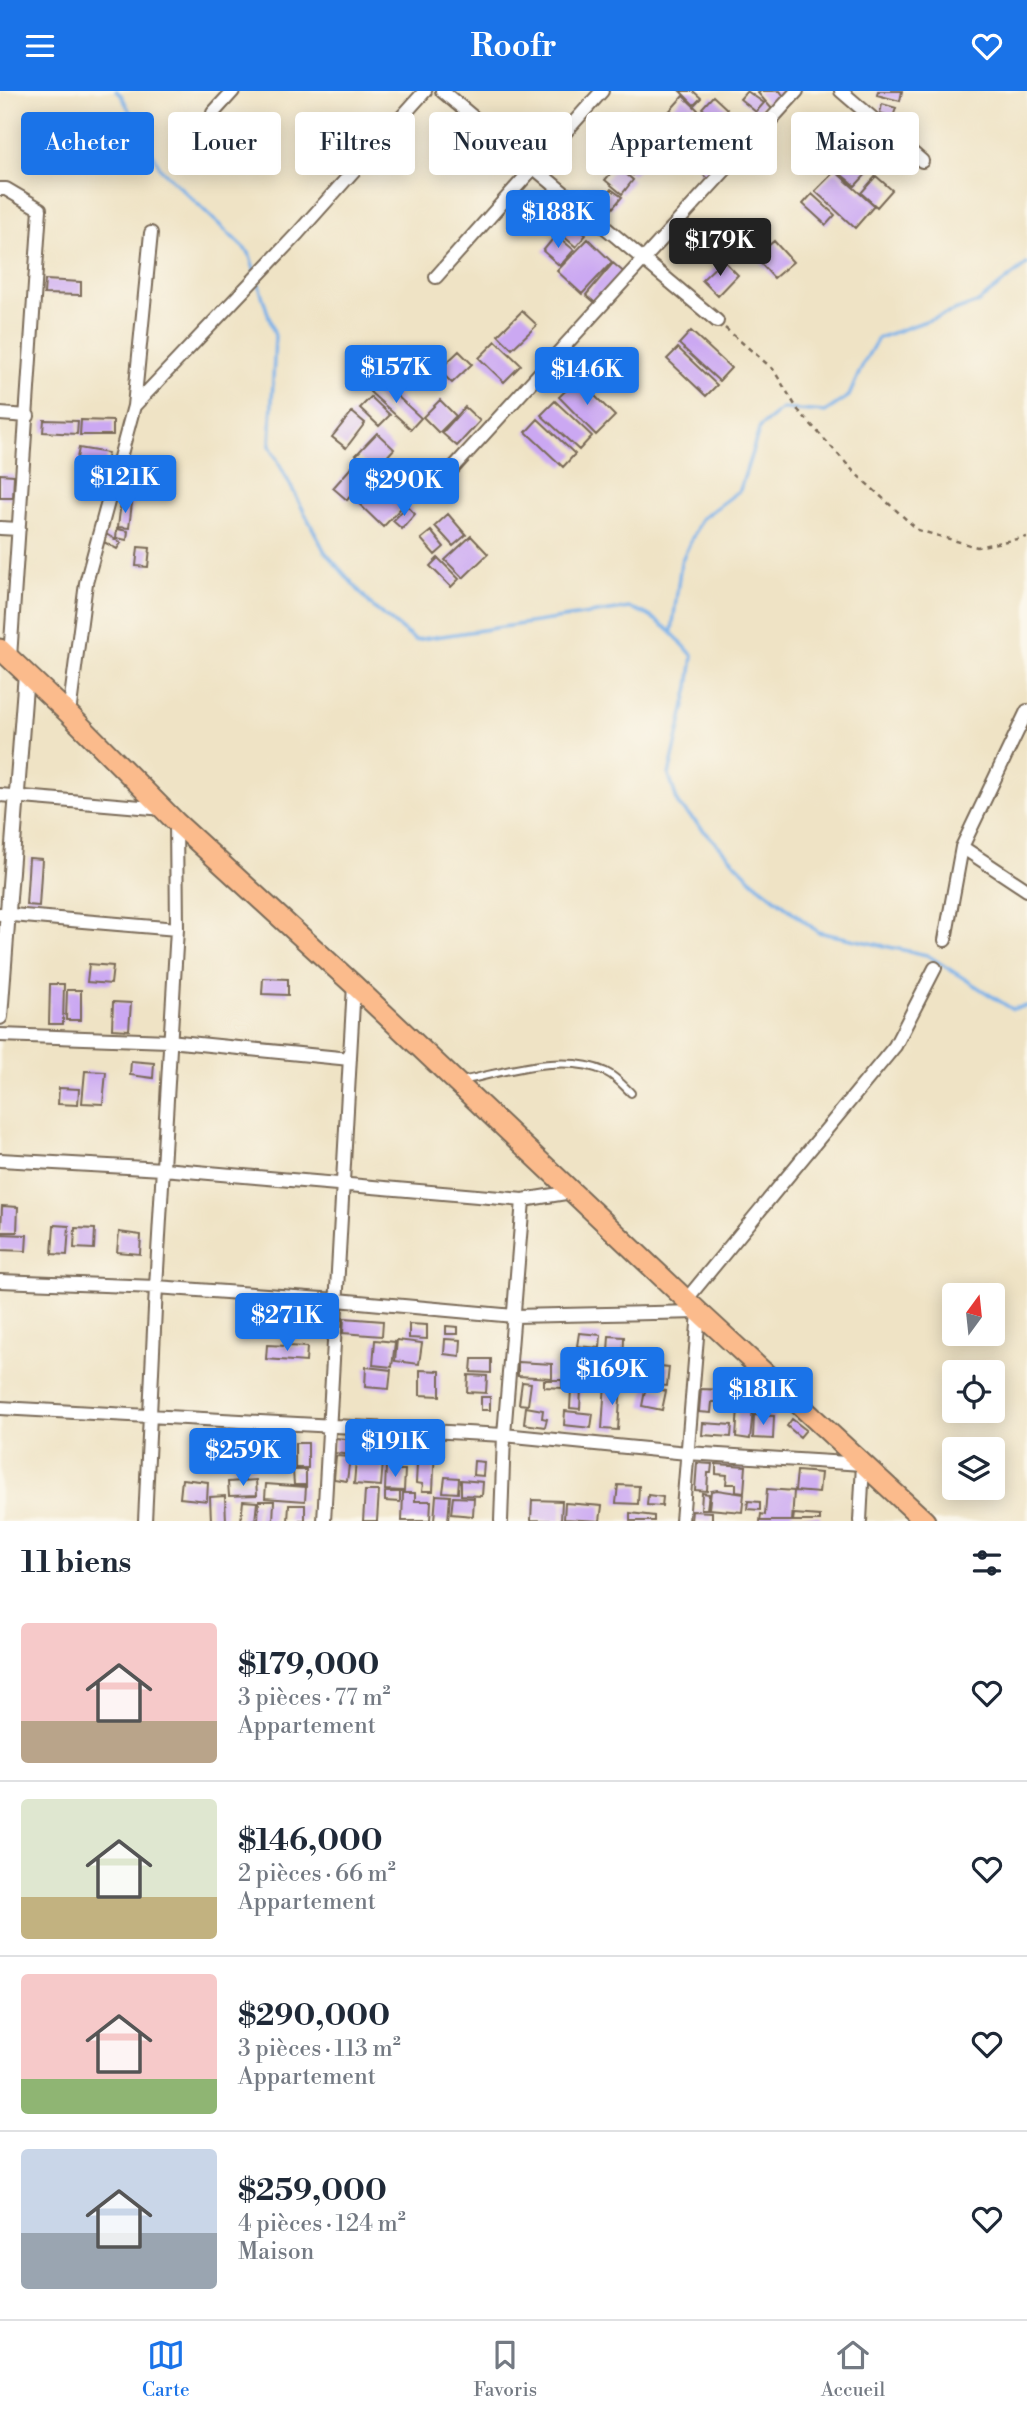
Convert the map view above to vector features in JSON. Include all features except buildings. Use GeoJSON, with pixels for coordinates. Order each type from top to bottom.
{"type":"FeatureCollection","features":[{"type":"Feature","properties":{"kind":"main road"},"geometry":{"type":"LineString","coordinates":[[5,653],[170,815],[355,985],[692,1306],[925,1521]]}},
{"type":"Feature","properties":{"kind":"street"},"geometry":{"type":"LineString","coordinates":[[213,112],[233,91]]}},
{"type":"Feature","properties":{"kind":"street"},"geometry":{"type":"LineString","coordinates":[[134,406],[298,233],[425,91]]}},
{"type":"Feature","properties":{"kind":"street"},"geometry":{"type":"LineString","coordinates":[[442,91],[466,112]]}},
{"type":"Feature","properties":{"kind":"street"},"geometry":{"type":"LineString","coordinates":[[572,125],[602,91]]}},
{"type":"Feature","properties":{"kind":"street"},"geometry":{"type":"LineString","coordinates":[[433,490],[797,91]]}},
{"type":"Feature","properties":{"kind":"street"},"geometry":{"type":"LineString","coordinates":[[841,91],[922,161]]}},
{"type":"Feature","properties":{"kind":"street"},"geometry":{"type":"LineString","coordinates":[[436,277],[528,175]]}},
{"type":"Feature","properties":{"kind":"street"},"geometry":{"type":"LineString","coordinates":[[540,175],[717,321]]}},
{"type":"Feature","properties":{"kind":"street"},"geometry":{"type":"LineString","coordinates":[[0,189],[6,189],[40,209],[28,415],[5,653]]}},
{"type":"Feature","properties":{"kind":"street"},"geometry":{"type":"LineString","coordinates":[[69,714],[86,583],[134,406],[152,233]]}},
{"type":"Feature","properties":{"kind":"street"},"geometry":{"type":"LineString","coordinates":[[0,414],[28,415]]}},
{"type":"Feature","properties":{"kind":"street"},"geometry":{"type":"LineString","coordinates":[[0,528],[19,529]]}},
{"type":"Feature","properties":{"kind":"street"},"geometry":{"type":"LineString","coordinates":[[0,1017],[4,914],[26,673]]}},
{"type":"Feature","properties":{"kind":"street"},"geometry":{"type":"LineString","coordinates":[[945,940],[962,847],[1027,711]]}},
{"type":"Feature","properties":{"kind":"street"},"geometry":{"type":"LineString","coordinates":[[0,795],[170,815],[177,929],[145,1521]]}},
{"type":"Feature","properties":{"kind":"street"},"geometry":{"type":"LineString","coordinates":[[962,847],[1027,890]]}},
{"type":"Feature","properties":{"kind":"street"},"geometry":{"type":"LineString","coordinates":[[4,914],[177,929]]}},
{"type":"Feature","properties":{"kind":"street"},"geometry":{"type":"LineString","coordinates":[[682,1521],[692,1306],[895,1046],[935,968]]}},
{"type":"Feature","properties":{"kind":"street"},"geometry":{"type":"LineString","coordinates":[[324,1521],[355,985]]}},
{"type":"Feature","properties":{"kind":"street"},"geometry":{"type":"LineString","coordinates":[[0,1035],[169,1041],[350,1059]]}},
{"type":"Feature","properties":{"kind":"street"},"geometry":{"type":"LineString","coordinates":[[0,1160],[163,1169],[523,1200],[572,1192]]}},
{"type":"Feature","properties":{"kind":"street"},"geometry":{"type":"LineString","coordinates":[[501,1521],[504,1435],[523,1200]]}},
{"type":"Feature","properties":{"kind":"street"},"geometry":{"type":"LineString","coordinates":[[0,1281],[156,1287],[514,1316],[692,1306]]}},
{"type":"Feature","properties":{"kind":"street"},"geometry":{"type":"LineString","coordinates":[[0,1408],[504,1435],[687,1453],[863,1464],[860,1521]]}},
{"type":"Feature","properties":{"kind":"lane"},"geometry":{"type":"LineString","coordinates":[[456,1082],[531,1066],[576,1063],[607,1072],[631,1093]]}},
{"type":"Feature","properties":{"kind":"path"},"geometry":{"type":"LineString","coordinates":[[717,321],[773,369],[798,410],[855,473],[918,530],[977,547],[1027,537]]}},
{"type":"Feature","properties":{"kind":"waterway"},"geometry":{"type":"LineString","coordinates":[[116,91],[121,95],[161,169],[249,253],[255,272]]}},
{"type":"Feature","properties":{"kind":"waterway"},"geometry":{"type":"LineString","coordinates":[[672,631],[681,562],[701,519],[740,490],[760,427],[782,409],[825,412],[849,396],[878,338],[977,303],[1027,264]]}},
{"type":"Feature","properties":{"kind":"waterway"},"geometry":{"type":"LineString","coordinates":[[257,279],[275,336],[270,446],[325,552],[374,608],[415,640],[630,608],[649,616],[673,634],[693,656],[689,687],[669,775],[678,804],[753,881],[818,932],[927,955],[1012,1009],[1027,1006]]}}]}
